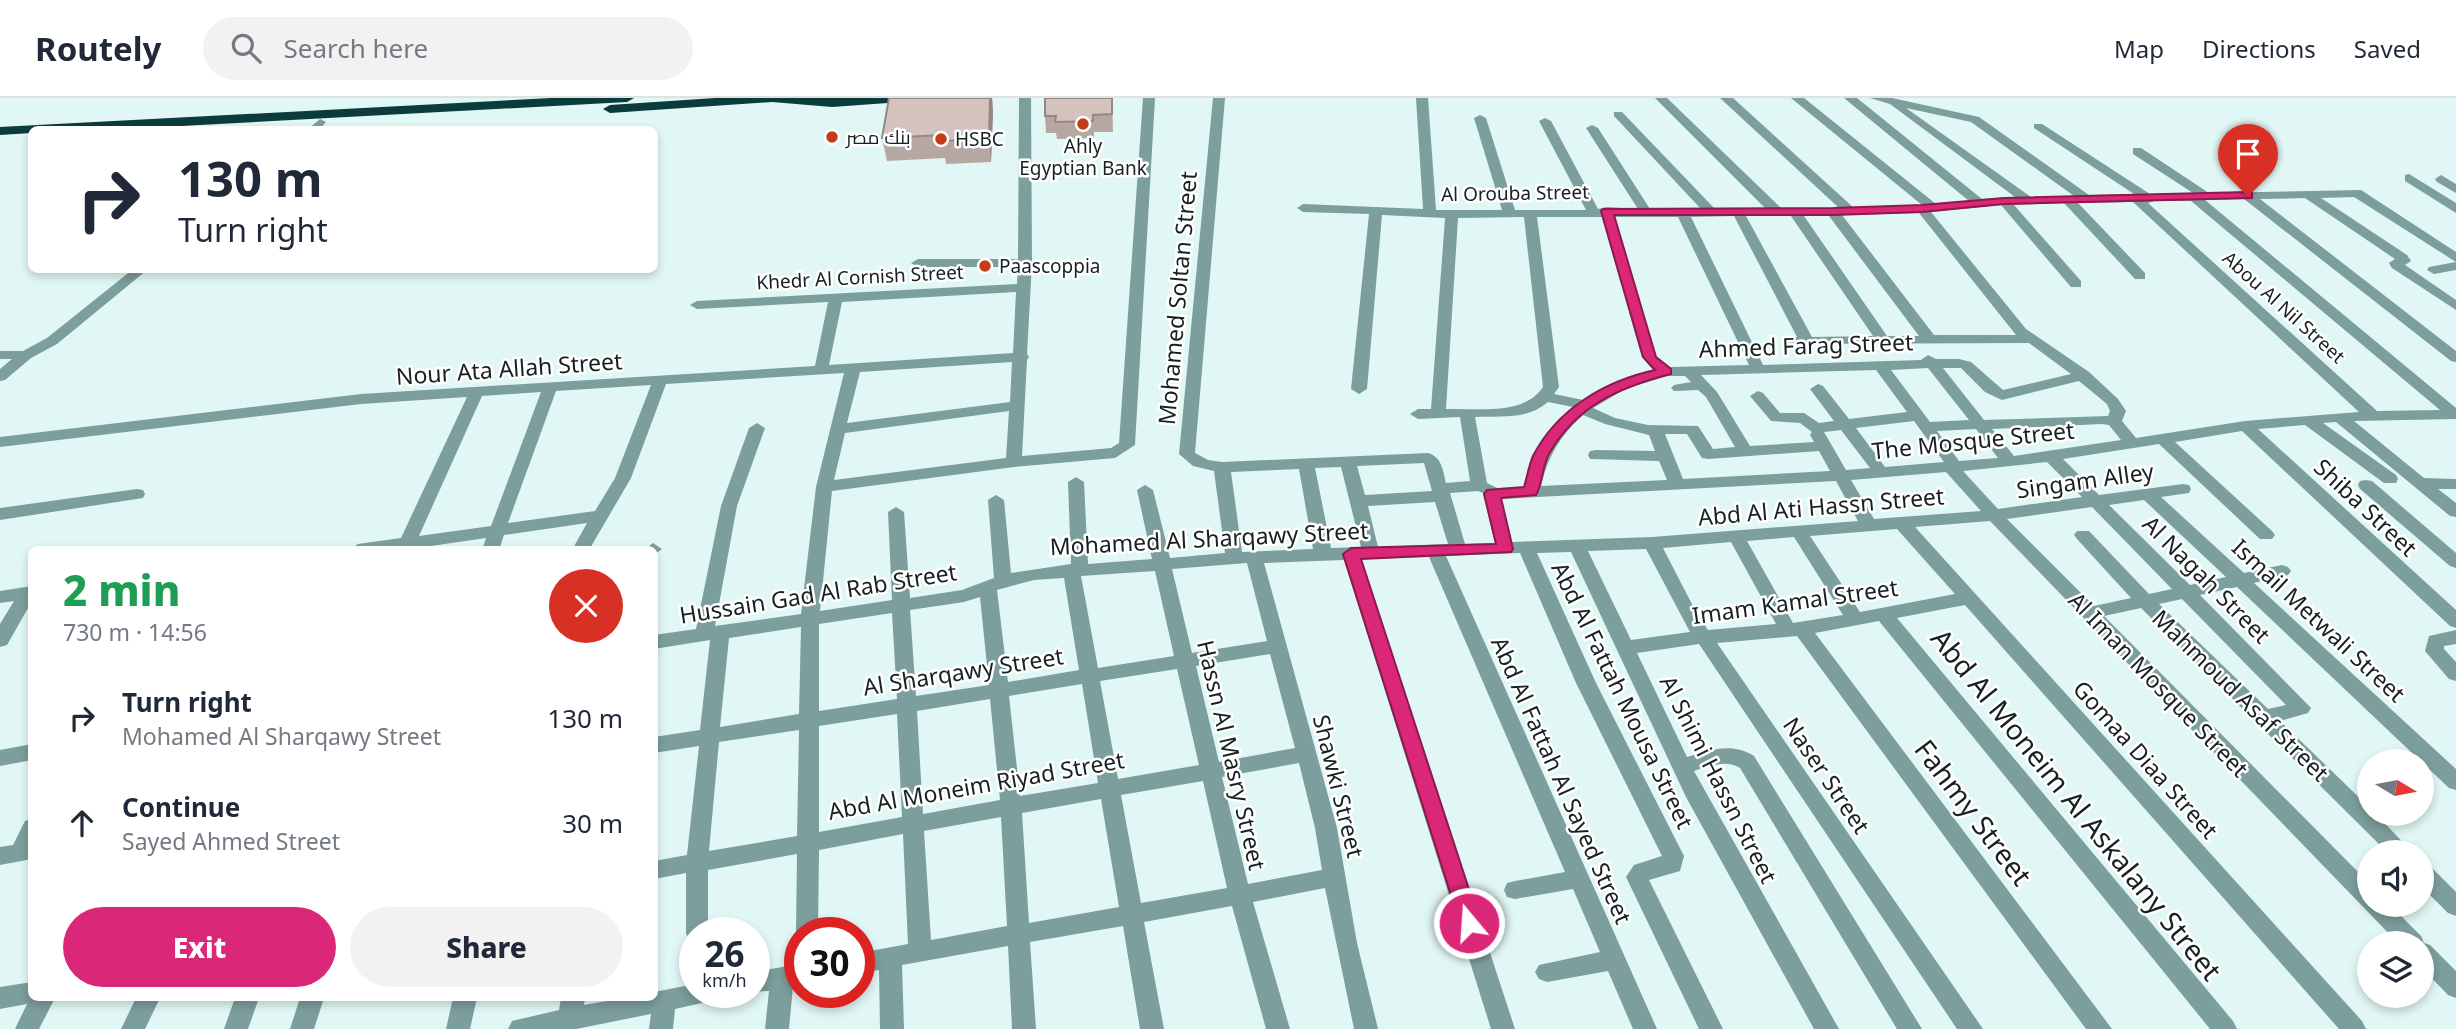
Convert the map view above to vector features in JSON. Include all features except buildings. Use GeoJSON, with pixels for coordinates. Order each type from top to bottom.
{"type":"FeatureCollection","features":[{"type":"Feature","properties":{"kind":"highway"},"geometry":{"type":"LineString","coordinates":[[95,126],[627,98]]}},
{"type":"Feature","properties":{"kind":"highway"},"geometry":{"type":"LineString","coordinates":[[308,126],[773,98],[832,103],[902,98]]}},
{"type":"Feature","properties":{"kind":"highway"},"geometry":{"type":"LineString","coordinates":[[0,131],[28,130]]}},
{"type":"Feature","properties":{"kind":"highway"},"geometry":{"type":"LineString","coordinates":[[0,141],[28,139]]}},
{"type":"Feature","properties":{"kind":"street"},"geometry":{"type":"LineString","coordinates":[[1014,462],[1016,406],[1022,357],[1025,263],[1025,98]]}},
{"type":"Feature","properties":{"kind":"street"},"geometry":{"type":"LineString","coordinates":[[824,487],[1014,462],[1115,453],[1127,445],[1149,98]]}},
{"type":"Feature","properties":{"kind":"street","name":"Mohamed Soltan Street"},"geometry":{"type":"LineString","coordinates":[[1219,98],[1186,454],[1194,462],[1222,467],[1428,458],[1431,460],[1458,550]]}},
{"type":"Feature","properties":{"kind":"street"},"geometry":{"type":"LineString","coordinates":[[1422,98],[1430,213]]}},
{"type":"Feature","properties":{"kind":"street"},"geometry":{"type":"LineString","coordinates":[[1661,98],[1776,211]]}},
{"type":"Feature","properties":{"kind":"street"},"geometry":{"type":"LineString","coordinates":[[1726,98],[1850,211]]}},
{"type":"Feature","properties":{"kind":"street"},"geometry":{"type":"LineString","coordinates":[[1797,98],[1928,208],[2014,326],[2084,375],[2116,407],[2113,422]]}},
{"type":"Feature","properties":{"kind":"street"},"geometry":{"type":"LineString","coordinates":[[1850,98],[1979,203]]}},
{"type":"Feature","properties":{"kind":"street"},"geometry":{"type":"LineString","coordinates":[[1876,98],[1969,117],[1980,122],[2089,201]]}},
{"type":"Feature","properties":{"kind":"street"},"geometry":{"type":"LineString","coordinates":[[1890,101],[2029,201]]}},
{"type":"Feature","properties":{"kind":"street"},"geometry":{"type":"LineString","coordinates":[[1618,114],[1710,211]]}},
{"type":"Feature","properties":{"kind":"street"},"geometry":{"type":"LineString","coordinates":[[1480,118],[1510,214]]}},
{"type":"Feature","properties":{"kind":"street"},"geometry":{"type":"LineString","coordinates":[[1545,121],[1600,211],[1649,357],[1667,372]]}},
{"type":"Feature","properties":{"kind":"street","name":"Abou Al Nil Street"},"geometry":{"type":"LineString","coordinates":[[2038,126],[2143,199],[2373,416]]}},
{"type":"Feature","properties":{"kind":"street"},"geometry":{"type":"LineString","coordinates":[[1592,128],[1645,211]]}},
{"type":"Feature","properties":{"kind":"street"},"geometry":{"type":"LineString","coordinates":[[2137,151],[2201,197],[2455,414]]}},
{"type":"Feature","properties":{"kind":"street"},"geometry":{"type":"LineString","coordinates":[[2409,178],[2456,209]]}},
{"type":"Feature","properties":{"kind":"street"},"geometry":{"type":"LineString","coordinates":[[2441,179],[2456,189]]}},
{"type":"Feature","properties":{"kind":"street","name":"Al Orouba Street"},"geometry":{"type":"LineString","coordinates":[[1303,208],[1452,214],[1600,211],[1833,212],[1928,208],[2004,201],[2357,193],[2436,245]]}},
{"type":"Feature","properties":{"kind":"street"},"geometry":{"type":"LineString","coordinates":[[2307,194],[2404,260],[2396,265],[2456,306]]}},
{"type":"Feature","properties":{"kind":"street"},"geometry":{"type":"LineString","coordinates":[[2248,196],[2456,358]]}},
{"type":"Feature","properties":{"kind":"street"},"geometry":{"type":"LineString","coordinates":[[2004,201],[2076,284]]}},
{"type":"Feature","properties":{"kind":"street"},"geometry":{"type":"LineString","coordinates":[[2069,201],[2140,276]]}},
{"type":"Feature","properties":{"kind":"street"},"geometry":{"type":"LineString","coordinates":[[1359,389],[1376,211]]}},
{"type":"Feature","properties":{"kind":"street"},"geometry":{"type":"LineString","coordinates":[[1682,211],[1758,369]]}},
{"type":"Feature","properties":{"kind":"street"},"geometry":{"type":"LineString","coordinates":[[1737,211],[1801,341],[2029,339]]}},
{"type":"Feature","properties":{"kind":"street"},"geometry":{"type":"LineString","coordinates":[[1794,211],[1882,339]]}},
{"type":"Feature","properties":{"kind":"street"},"geometry":{"type":"LineString","coordinates":[[1833,212],[1921,339],[1932,364],[2009,461]]}},
{"type":"Feature","properties":{"kind":"street"},"geometry":{"type":"LineString","coordinates":[[1438,414],[1452,214]]}},
{"type":"Feature","properties":{"kind":"street"},"geometry":{"type":"LineString","coordinates":[[1418,414],[1520,411],[1534,406],[1545,397],[1551,387],[1552,377],[1530,214]]}},
{"type":"Feature","properties":{"kind":"street"},"geometry":{"type":"LineString","coordinates":[[2391,251],[2436,245],[2456,258]]}},
{"type":"Feature","properties":{"kind":"street"},"geometry":{"type":"LineString","coordinates":[[918,263],[1025,263]]}},
{"type":"Feature","properties":{"kind":"street"},"geometry":{"type":"LineString","coordinates":[[2434,270],[2456,266]]}},
{"type":"Feature","properties":{"kind":"street"},"geometry":{"type":"LineString","coordinates":[[26,355],[35,340],[119,273]]}},
{"type":"Feature","properties":{"kind":"street"},"geometry":{"type":"LineString","coordinates":[[0,377],[26,355],[52,341],[136,273]]}},
{"type":"Feature","properties":{"kind":"street","name":"Khedr Al Cornish Street"},"geometry":{"type":"LineString","coordinates":[[697,304],[1024,288]]}},
{"type":"Feature","properties":{"kind":"street"},"geometry":{"type":"LineString","coordinates":[[821,370],[835,298]]}},
{"type":"Feature","properties":{"kind":"street"},"geometry":{"type":"LineString","coordinates":[[0,355],[26,355]]}},
{"type":"Feature","properties":{"kind":"street","name":"Nour Ata Allah Street"},"geometry":{"type":"LineString","coordinates":[[0,442],[303,405],[1022,357]]}},
{"type":"Feature","properties":{"kind":"street","name":"Ahmed Farag Street"},"geometry":{"type":"LineString","coordinates":[[1531,492],[1539,457],[1549,442],[1583,406],[1607,390],[1635,378],[1688,371],[1932,364],[1969,366],[1992,391],[2002,395],[2084,375]]}},
{"type":"Feature","properties":{"kind":"street","name":"Al Iman Mosque Street"},"geometry":{"type":"LineString","coordinates":[[1880,365],[1952,466],[1994,515],[2357,886]]}},
{"type":"Feature","properties":{"kind":"street"},"geometry":{"type":"LineString","coordinates":[[807,917],[810,619],[824,487],[853,368]]}},
{"type":"Feature","properties":{"kind":"street"},"geometry":{"type":"LineString","coordinates":[[1688,371],[1712,396],[1746,452]]}},
{"type":"Feature","properties":{"kind":"street"},"geometry":{"type":"LineString","coordinates":[[582,546],[632,459],[660,381]]}},
{"type":"Feature","properties":{"kind":"street"},"geometry":{"type":"LineString","coordinates":[[1679,388],[1702,385]]}},
{"type":"Feature","properties":{"kind":"street"},"geometry":{"type":"LineString","coordinates":[[491,546],[550,388]]}},
{"type":"Feature","properties":{"kind":"street"},"geometry":{"type":"LineString","coordinates":[[1818,389],[1881,472]]}},
{"type":"Feature","properties":{"kind":"street"},"geometry":{"type":"LineString","coordinates":[[412,544],[476,393]]}},
{"type":"Feature","properties":{"kind":"street"},"geometry":{"type":"LineString","coordinates":[[1758,396],[1776,418],[1804,418],[1813,426],[1868,524]]}},
{"type":"Feature","properties":{"kind":"street"},"geometry":{"type":"LineString","coordinates":[[1545,397],[1583,406],[1609,421],[1652,429],[1692,429],[1708,454],[1824,446]]}},
{"type":"Feature","properties":{"kind":"street"},"geometry":{"type":"LineString","coordinates":[[838,429],[1016,406]]}},
{"type":"Feature","properties":{"kind":"street"},"geometry":{"type":"LineString","coordinates":[[1467,413],[1485,490],[1516,548]]}},
{"type":"Feature","properties":{"kind":"street","name":"The Mosque Street"},"geometry":{"type":"LineString","coordinates":[[1441,492],[1531,492],[1881,472],[2051,456],[2245,426],[2339,417],[2455,414]]}},
{"type":"Feature","properties":{"kind":"street"},"geometry":{"type":"LineString","coordinates":[[2339,417],[2456,512]]}},
{"type":"Feature","properties":{"kind":"street"},"geometry":{"type":"LineString","coordinates":[[1813,426],[1922,421],[1978,424],[2102,419],[2113,422],[2134,445]]}},
{"type":"Feature","properties":{"kind":"street"},"geometry":{"type":"LineString","coordinates":[[2308,420],[2390,479]]}},
{"type":"Feature","properties":{"kind":"street","name":"Shiba Street"},"geometry":{"type":"LineString","coordinates":[[2245,426],[2456,621]]}},
{"type":"Feature","properties":{"kind":"street"},"geometry":{"type":"LineString","coordinates":[[697,917],[697,862],[710,736],[712,634],[729,506],[757,428]]}},
{"type":"Feature","properties":{"kind":"street"},"geometry":{"type":"LineString","coordinates":[[1652,429],[1659,436],[1677,485]]}},
{"type":"Feature","properties":{"kind":"street"},"geometry":{"type":"LineString","coordinates":[[2164,440],[2266,534]]}},
{"type":"Feature","properties":{"kind":"street"},"geometry":{"type":"LineString","coordinates":[[1596,455],[1666,456]]}},
{"type":"Feature","properties":{"kind":"street","name":"Al Nagah Street"},"geometry":{"type":"LineString","coordinates":[[2051,456],[2301,708],[2264,718]]}},
{"type":"Feature","properties":{"kind":"street"},"geometry":{"type":"LineString","coordinates":[[1348,461],[1358,501],[1361,553],[1503,1029]]}},
{"type":"Feature","properties":{"kind":"street"},"geometry":{"type":"LineString","coordinates":[[1306,463],[1323,554]]}},
{"type":"Feature","properties":{"kind":"street","name":"Shawki Street"},"geometry":{"type":"LineString","coordinates":[[1222,467],[1245,557],[1278,646],[1307,754],[1366,1029]]}},
{"type":"Feature","properties":{"kind":"street"},"geometry":{"type":"LineString","coordinates":[[1076,482],[1076,570],[1090,676],[1152,1029]]}},
{"type":"Feature","properties":{"kind":"street"},"geometry":{"type":"LineString","coordinates":[[2419,483],[2456,484]]}},
{"type":"Feature","properties":{"kind":"street"},"geometry":{"type":"LineString","coordinates":[[2366,485],[2456,562]]}},
{"type":"Feature","properties":{"kind":"street","name":"Singam Alley"},"geometry":{"type":"LineString","coordinates":[[1994,515],[2183,489]]}},
{"type":"Feature","properties":{"kind":"street","name":"Hassn Al Masry Street"},"geometry":{"type":"LineString","coordinates":[[1145,490],[1240,896],[1278,1029]]}},
{"type":"Feature","properties":{"kind":"street"},"geometry":{"type":"LineString","coordinates":[[1358,501],[1441,492]]}},
{"type":"Feature","properties":{"kind":"street"},"geometry":{"type":"LineString","coordinates":[[0,514],[137,494]]}},
{"type":"Feature","properties":{"kind":"street","name":"Ismail Metwali Street"},"geometry":{"type":"LineString","coordinates":[[2148,494],[2456,782]]}},
{"type":"Feature","properties":{"kind":"street"},"geometry":{"type":"LineString","coordinates":[[996,500],[999,690],[1011,805],[1024,1029]]}},
{"type":"Feature","properties":{"kind":"street"},"geometry":{"type":"LineString","coordinates":[[897,512],[920,951]]}},
{"type":"Feature","properties":{"kind":"street","name":"Abd Al Ati Hassn Street"},"geometry":{"type":"LineString","coordinates":[[1516,548],[1652,543],[1994,515]]}},
{"type":"Feature","properties":{"kind":"street"},"geometry":{"type":"LineString","coordinates":[[394,546],[600,516]]}},
{"type":"Feature","properties":{"kind":"street","name":"Gomaa Diaa Street"},"geometry":{"type":"LineString","coordinates":[[1901,522],[2354,1029]]}},
{"type":"Feature","properties":{"kind":"street"},"geometry":{"type":"LineString","coordinates":[[1798,530],[1856,621]]}},
{"type":"Feature","properties":{"kind":"street","name":"Mahmoud Asaf Street"},"geometry":{"type":"LineString","coordinates":[[2083,535],[2145,601],[2389,840]]}},
{"type":"Feature","properties":{"kind":"street","name":"Fahmy Street"},"geometry":{"type":"LineString","coordinates":[[1736,536],[1795,629],[2100,1029]]}},
{"type":"Feature","properties":{"kind":"street","name":"Naser Street"},"geometry":{"type":"LineString","coordinates":[[1652,543],[1673,589],[1703,637],[1971,1029]]}},
{"type":"Feature","properties":{"kind":"street","name":"Al Shimi Hassn Street"},"geometry":{"type":"LineString","coordinates":[[1577,546],[1681,766],[1827,1029]]}},
{"type":"Feature","properties":{"kind":"street","name":"Mohamed Al Sharqawy Street"},"geometry":{"type":"LineString","coordinates":[[996,584],[1026,575],[1245,557],[1516,548]]}},
{"type":"Feature","properties":{"kind":"street","name":"Abd Al Fattah Mousa Street"},"geometry":{"type":"LineString","coordinates":[[1516,548],[1673,856],[1672,865],[1642,872],[1637,877],[1711,1029]]}},
{"type":"Feature","properties":{"kind":"street","name":"Abd Al Fattah Al Sayed Street"},"geometry":{"type":"LineString","coordinates":[[1436,551],[1645,1029]]}},
{"type":"Feature","properties":{"kind":"street"},"geometry":{"type":"LineString","coordinates":[[2090,613],[2282,571]]}},
{"type":"Feature","properties":{"kind":"street","name":"Hussain Gad Al Rab Street"},"geometry":{"type":"LineString","coordinates":[[658,641],[964,596],[996,584]]}},
{"type":"Feature","properties":{"kind":"street"},"geometry":{"type":"LineString","coordinates":[[0,597],[28,592]]}},
{"type":"Feature","properties":{"kind":"street"},"geometry":{"type":"LineString","coordinates":[[0,640],[28,595]]}},
{"type":"Feature","properties":{"kind":"street","name":"Imam Kamal Street"},"geometry":{"type":"LineString","coordinates":[[1626,649],[1703,637],[1856,621],[1969,598]]}},
{"type":"Feature","properties":{"kind":"street","name":"Abd Al Moneim Al Askalany Street"},"geometry":{"type":"LineString","coordinates":[[1884,615],[2225,1029]]}},
{"type":"Feature","properties":{"kind":"street"},"geometry":{"type":"LineString","coordinates":[[2456,636],[2436,641],[2434,651],[2456,674]]}},
{"type":"Feature","properties":{"kind":"street","name":"Al Sharqawy Street"},"geometry":{"type":"LineString","coordinates":[[658,744],[1278,646]]}},
{"type":"Feature","properties":{"kind":"street"},"geometry":{"type":"LineString","coordinates":[[0,758],[28,753]]}},
{"type":"Feature","properties":{"kind":"street","name":"Abd Al Moneim Riyad Street"},"geometry":{"type":"LineString","coordinates":[[658,869],[1307,754]]}},
{"type":"Feature","properties":{"kind":"street"},"geometry":{"type":"LineString","coordinates":[[1681,766],[1731,755],[1737,755],[1748,762],[1910,1029]]}},
{"type":"Feature","properties":{"kind":"street"},"geometry":{"type":"LineString","coordinates":[[17,853],[28,834]]}},
{"type":"Feature","properties":{"kind":"street"},"geometry":{"type":"LineString","coordinates":[[875,960],[1335,877]]}},
{"type":"Feature","properties":{"kind":"street"},"geometry":{"type":"LineString","coordinates":[[1515,890],[1578,879]]}},
{"type":"Feature","properties":{"kind":"street"},"geometry":{"type":"LineString","coordinates":[[2434,885],[2456,906]]}},
{"type":"Feature","properties":{"kind":"street"},"geometry":{"type":"LineString","coordinates":[[2387,917],[2401,931]]}},
{"type":"Feature","properties":{"kind":"street"},"geometry":{"type":"LineString","coordinates":[[890,957],[892,1029]]}},
{"type":"Feature","properties":{"kind":"street"},"geometry":{"type":"LineString","coordinates":[[1547,971],[1614,960]]}},
{"type":"Feature","properties":{"kind":"street"},"geometry":{"type":"LineString","coordinates":[[2434,964],[2456,987]]}},
{"type":"Feature","properties":{"kind":"street"},"geometry":{"type":"LineString","coordinates":[[0,998],[28,994]]}},
{"type":"Feature","properties":{"kind":"street"},"geometry":{"type":"LineString","coordinates":[[520,1029],[564,1017],[679,998]]}},
{"type":"Feature","properties":{"kind":"street"},"geometry":{"type":"LineString","coordinates":[[27,1029],[41,1001]]}},
{"type":"Feature","properties":{"kind":"street"},"geometry":{"type":"LineString","coordinates":[[134,1029],[147,1001]]}},
{"type":"Feature","properties":{"kind":"street"},"geometry":{"type":"LineString","coordinates":[[236,1029],[246,1001]]}},
{"type":"Feature","properties":{"kind":"street"},"geometry":{"type":"LineString","coordinates":[[302,1029],[311,1001]]}},
{"type":"Feature","properties":{"kind":"street"},"geometry":{"type":"LineString","coordinates":[[458,1029],[464,1001]]}},
{"type":"Feature","properties":{"kind":"street"},"geometry":{"type":"LineString","coordinates":[[661,1029],[664,1001]]}},
{"type":"Feature","properties":{"kind":"street"},"geometry":{"type":"LineString","coordinates":[[777,1029],[784,1002]]}},
{"type":"Feature","properties":{"kind":"place","name":"Ahly Egyptian Bank"},"geometry":{"type":"Point","coordinates":[1083,124]}},
{"type":"Feature","properties":{"kind":"place","name":"بنك مصر"},"geometry":{"type":"Point","coordinates":[832,137]}},
{"type":"Feature","properties":{"kind":"place","name":"HSBC"},"geometry":{"type":"Point","coordinates":[941,139]}},
{"type":"Feature","properties":{"kind":"place","name":"Paascoppia"},"geometry":{"type":"Point","coordinates":[985,266]}},
{"type":"Feature","properties":{"kind":"route"},"geometry":{"type":"LineString","coordinates":[[1469,923],[1351,554],[1505,549],[1492,494],[1531,492],[1539,457],[1549,442],[1581,408],[1607,390],[1635,378],[1667,372],[1649,357],[1607,211],[1833,212],[1922,209],[2004,201],[2248,196]]}}]}
